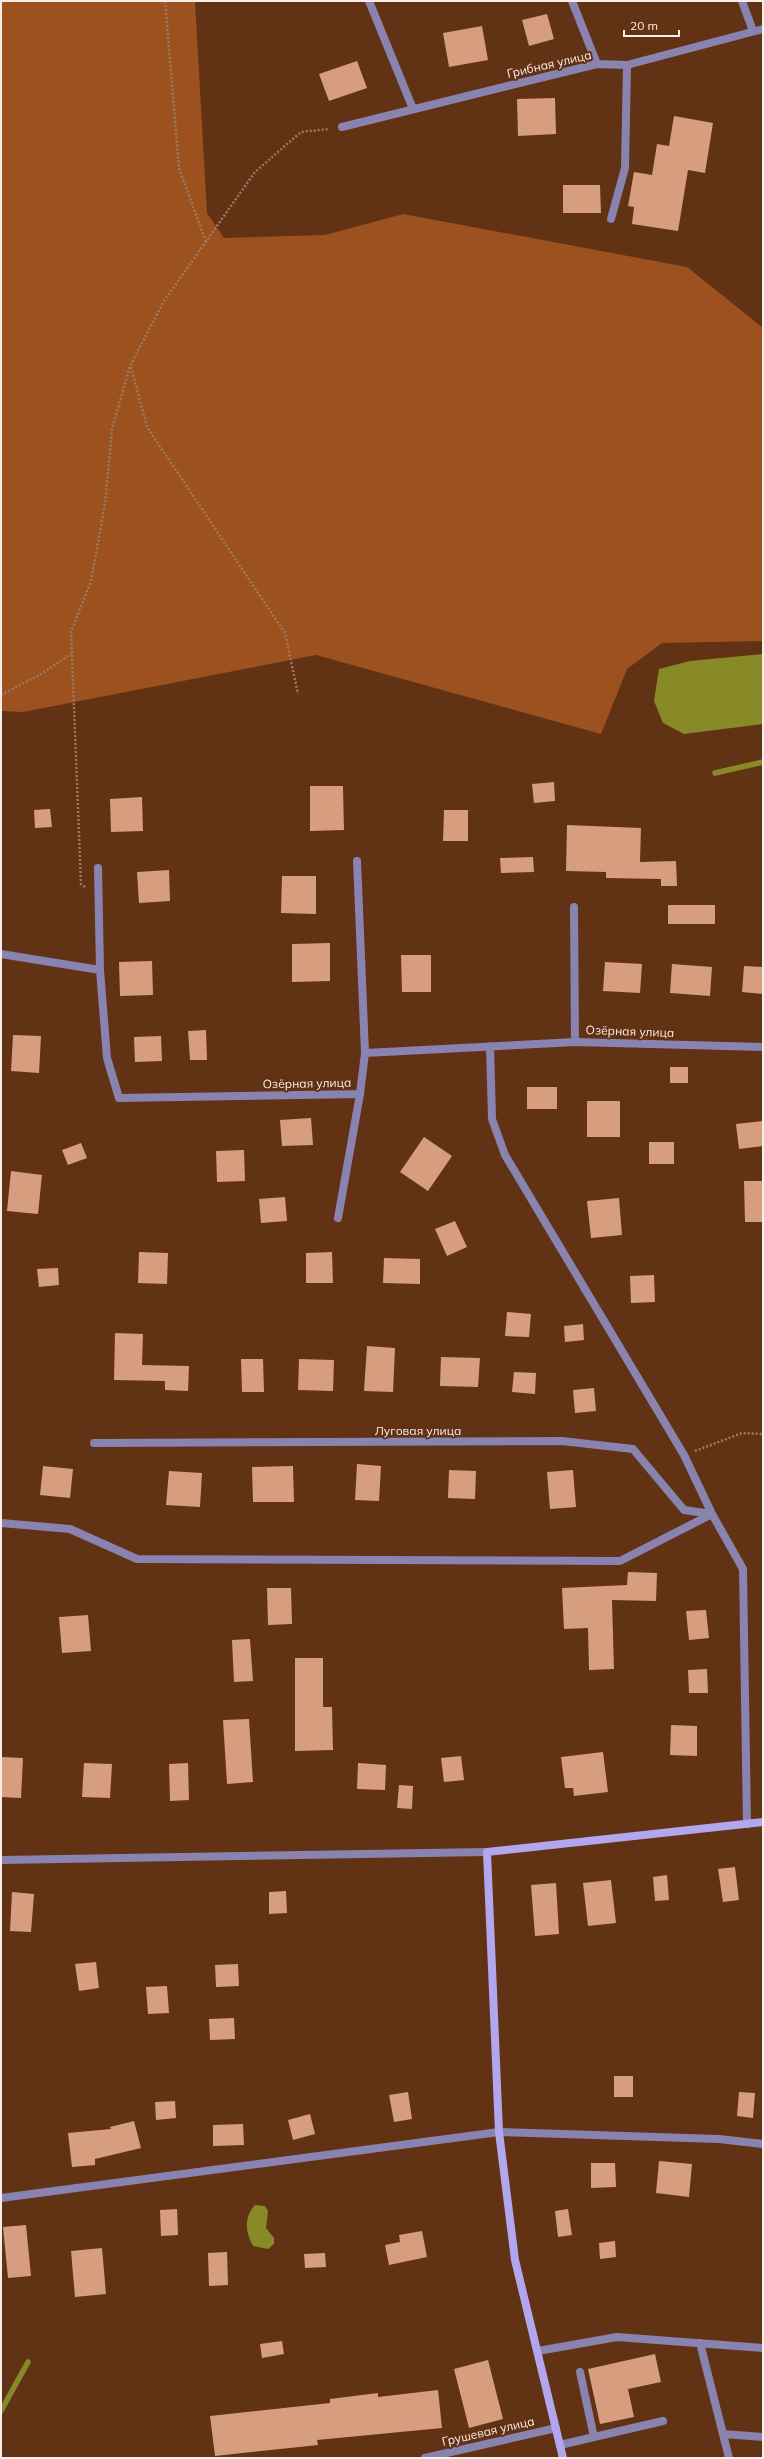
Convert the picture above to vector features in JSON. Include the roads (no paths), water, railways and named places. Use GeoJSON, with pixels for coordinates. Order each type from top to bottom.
{"type":"FeatureCollection","features":[{"type":"Feature","properties":{"kind":"street"},"geometry":{"type":"LineString","coordinates":[[369,1],[413,109]]}},
{"type":"Feature","properties":{"kind":"street"},"geometry":{"type":"LineString","coordinates":[[572,1],[597,64]]}},
{"type":"Feature","properties":{"kind":"street"},"geometry":{"type":"LineString","coordinates":[[742,1],[753,31]]}},
{"type":"Feature","properties":{"kind":"street","name":"Грибная улица"},"geometry":{"type":"LineString","coordinates":[[342,127],[597,64],[627,64],[763,29]]}},
{"type":"Feature","properties":{"kind":"street"},"geometry":{"type":"LineString","coordinates":[[611,219],[625,168],[627,64]]}},
{"type":"Feature","properties":{"kind":"street"},"geometry":{"type":"LineString","coordinates":[[358,861],[365,1052]]}},
{"type":"Feature","properties":{"kind":"street","name":"Озёрная улица"},"geometry":{"type":"LineString","coordinates":[[98,868],[97,895],[100,970],[107,1058],[118,1098],[360,1094],[365,1052],[574,1042],[763,1047]]}},
{"type":"Feature","properties":{"kind":"street"},"geometry":{"type":"LineString","coordinates":[[574,907],[574,1042]]}},
{"type":"Feature","properties":{"kind":"street"},"geometry":{"type":"LineString","coordinates":[[1,954],[100,970]]}},
{"type":"Feature","properties":{"kind":"street"},"geometry":{"type":"LineString","coordinates":[[490,1046],[492,1119],[506,1155],[684,1455],[712,1514],[744,1569],[747,1824]]}},
{"type":"Feature","properties":{"kind":"street"},"geometry":{"type":"LineString","coordinates":[[338,1218],[360,1094]]}},
{"type":"Feature","properties":{"kind":"street","name":"Луговая улица"},"geometry":{"type":"LineString","coordinates":[[94,1443],[576,1443],[633,1449],[684,1510],[712,1514]]}},
{"type":"Feature","properties":{"kind":"street"},"geometry":{"type":"LineString","coordinates":[[1,1523],[70,1529],[137,1559],[620,1561],[712,1514]]}},
{"type":"Feature","properties":{"kind":"street"},"geometry":{"type":"LineString","coordinates":[[1,1860],[487,1852],[763,1822]]}},
{"type":"Feature","properties":{"kind":"street"},"geometry":{"type":"LineString","coordinates":[[487,1852],[499,2132],[515,2260],[563,2458]]}},
{"type":"Feature","properties":{"kind":"street"},"geometry":{"type":"LineString","coordinates":[[1,2198],[499,2132],[719,2139],[763,2144]]}},
{"type":"Feature","properties":{"kind":"street"},"geometry":{"type":"LineString","coordinates":[[538,2351],[617,2337],[763,2348]]}},
{"type":"Feature","properties":{"kind":"street"},"geometry":{"type":"LineString","coordinates":[[700,2343],[729,2458]]}},
{"type":"Feature","properties":{"kind":"street"},"geometry":{"type":"LineString","coordinates":[[580,2372],[594,2437]]}},
{"type":"Feature","properties":{"kind":"street"},"geometry":{"type":"LineString","coordinates":[[560,2445],[663,2421]]}},
{"type":"Feature","properties":{"kind":"street","name":"Грушевая улица"},"geometry":{"type":"LineString","coordinates":[[425,2458],[556,2428]]}},
{"type":"Feature","properties":{"kind":"street"},"geometry":{"type":"LineString","coordinates":[[723,2434],[763,2437]]}},
{"type":"Feature","properties":{"kind":"waterway"},"geometry":{"type":"LineString","coordinates":[[715,773],[763,762]]}},
{"type":"Feature","properties":{"kind":"waterway"},"geometry":{"type":"LineString","coordinates":[[1,2411],[28,2362]]}}]}
